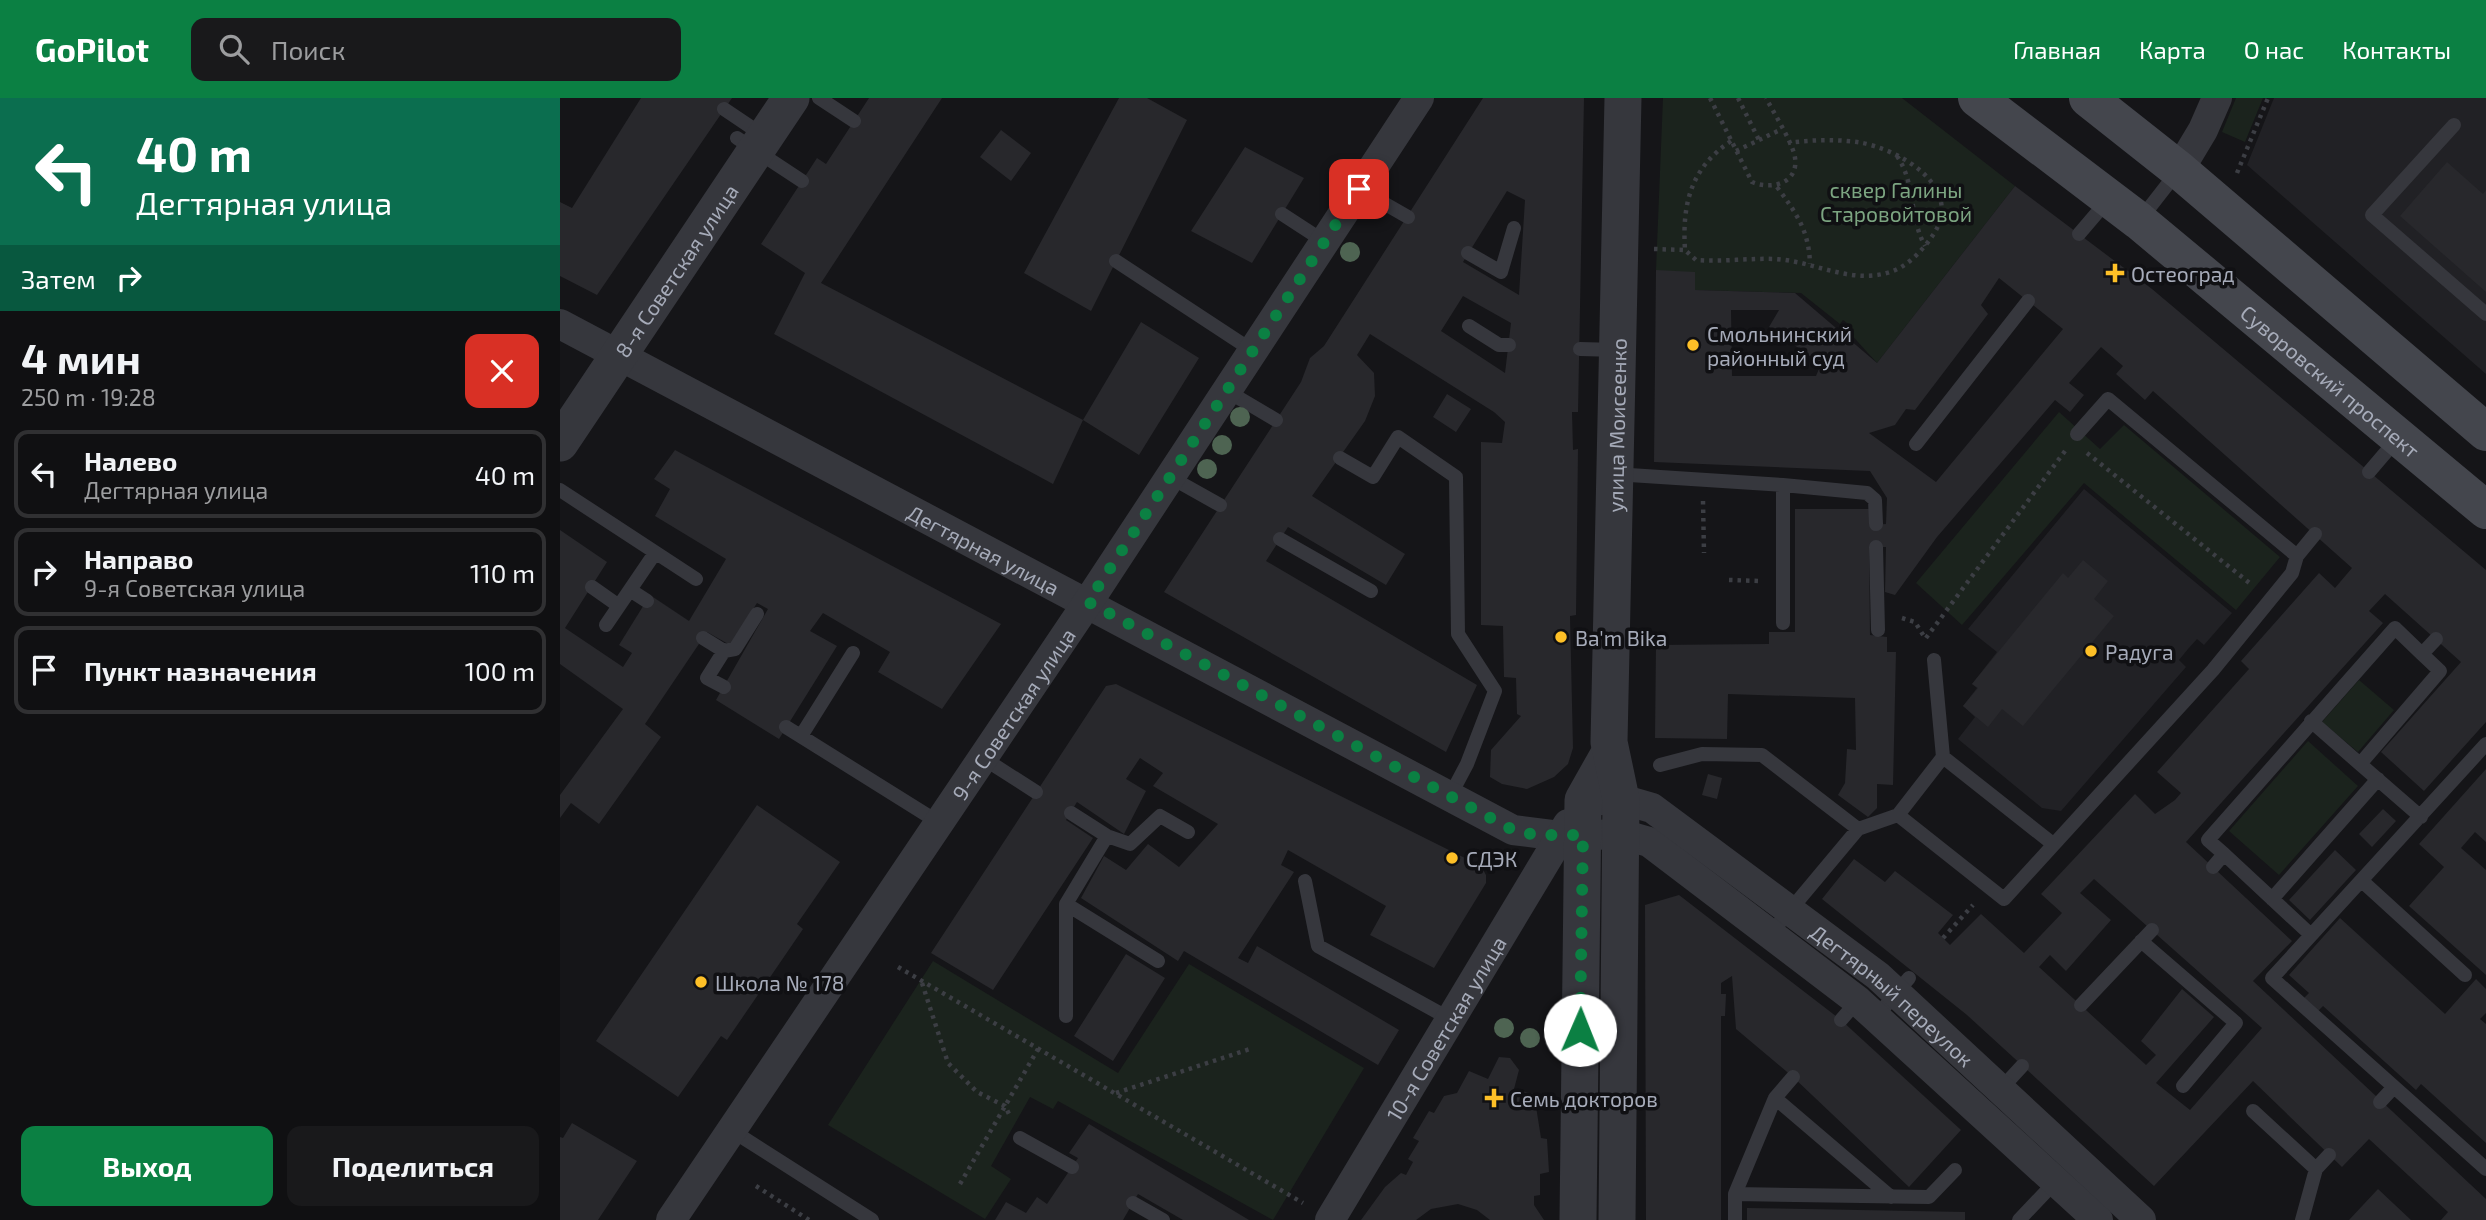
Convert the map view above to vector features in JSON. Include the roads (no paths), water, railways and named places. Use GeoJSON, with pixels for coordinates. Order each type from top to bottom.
{"type":"FeatureCollection","features":[{"type":"Feature","properties":{"kind":"main road","name":"Суворовский проспект"},"geometry":{"type":"LineString","coordinates":[[1977,98],[2139,221],[2486,510]]}},
{"type":"Feature","properties":{"kind":"main road"},"geometry":{"type":"LineString","coordinates":[[2088,98],[2179,170],[2486,432]]}},
{"type":"Feature","properties":{"kind":"street","name":"8-я Советская улица"},"geometry":{"type":"LineString","coordinates":[[560,443],[609,350],[749,126],[791,98]]}},
{"type":"Feature","properties":{"kind":"street","name":"9-я Советская улица"},"geometry":{"type":"LineString","coordinates":[[671,1220],[1088,602],[1419,98]]}},
{"type":"Feature","properties":{"kind":"street","name":"улица Моисеенко"},"geometry":{"type":"LineString","coordinates":[[1617,1220],[1621,816],[1609,754],[1623,98]]}},
{"type":"Feature","properties":{"kind":"street"},"geometry":{"type":"LineString","coordinates":[[2179,170],[2203,130],[2217,98]]}},
{"type":"Feature","properties":{"kind":"street","name":"Дегтярная улица"},"geometry":{"type":"LineString","coordinates":[[560,324],[1513,830],[1621,816]]}},
{"type":"Feature","properties":{"kind":"street","name":"8-я Советская улица"},"geometry":{"type":"LineString","coordinates":[[560,402],[609,350]]}},
{"type":"Feature","properties":{"kind":"street","name":"улица Моисеенко"},"geometry":{"type":"LineString","coordinates":[[1578,1220],[1575,824],[1609,754]]}},
{"type":"Feature","properties":{"kind":"street","name":"Дегтярный переулок"},"geometry":{"type":"LineString","coordinates":[[1621,816],[1652,808],[1894,982],[2001,1089],[2066,1169],[2098,1220]]}},
{"type":"Feature","properties":{"kind":"street","name":"Дегтярный переулок"},"geometry":{"type":"LineString","coordinates":[[1621,816],[1649,842],[1674,858],[1771,933],[1858,1012],[1981,1110],[2134,1218]]}},
{"type":"Feature","properties":{"kind":"street","name":"10-я Советская улица"},"geometry":{"type":"LineString","coordinates":[[1331,1220],[1450,1019],[1575,824]]}},
{"type":"Feature","properties":{"kind":"lane"},"geometry":{"type":"LineString","coordinates":[[819,98],[854,121]]}},
{"type":"Feature","properties":{"kind":"lane"},"geometry":{"type":"LineString","coordinates":[[2454,125],[2372,215],[2486,314]]}},
{"type":"Feature","properties":{"kind":"lane"},"geometry":{"type":"LineString","coordinates":[[749,126],[802,181]]}},
{"type":"Feature","properties":{"kind":"lane"},"geometry":{"type":"LineString","coordinates":[[2139,221],[2179,170]]}},
{"type":"Feature","properties":{"kind":"lane"},"geometry":{"type":"LineString","coordinates":[[1359,189],[1408,217]]}},
{"type":"Feature","properties":{"kind":"lane"},"geometry":{"type":"LineString","coordinates":[[2079,234],[2109,198]]}},
{"type":"Feature","properties":{"kind":"lane"},"geometry":{"type":"LineString","coordinates":[[1282,214],[1325,242]]}},
{"type":"Feature","properties":{"kind":"lane"},"geometry":{"type":"LineString","coordinates":[[1468,253],[1501,272],[1514,228]]}},
{"type":"Feature","properties":{"kind":"lane"},"geometry":{"type":"LineString","coordinates":[[1116,261],[1253,351]]}},
{"type":"Feature","properties":{"kind":"lane"},"geometry":{"type":"LineString","coordinates":[[1916,444],[2028,301]]}},
{"type":"Feature","properties":{"kind":"lane"},"geometry":{"type":"LineString","coordinates":[[1469,326],[1499,345],[1509,345]]}},
{"type":"Feature","properties":{"kind":"lane"},"geometry":{"type":"LineString","coordinates":[[1580,349],[1617,350]]}},
{"type":"Feature","properties":{"kind":"lane"},"geometry":{"type":"LineString","coordinates":[[1227,391],[1276,420]]}},
{"type":"Feature","properties":{"kind":"lane"},"geometry":{"type":"LineString","coordinates":[[2075,438],[2108,399],[2297,556]]}},
{"type":"Feature","properties":{"kind":"lane"},"geometry":{"type":"LineString","coordinates":[[2369,472],[2400,436]]}},
{"type":"Feature","properties":{"kind":"lane"},"geometry":{"type":"LineString","coordinates":[[1339,458],[1373,477],[1398,438],[1456,477],[1458,634],[1495,691],[1467,764],[1450,796]]}},
{"type":"Feature","properties":{"kind":"lane"},"geometry":{"type":"LineString","coordinates":[[1613,474],[1867,493],[1875,500],[1876,524]]}},
{"type":"Feature","properties":{"kind":"lane"},"geometry":{"type":"LineString","coordinates":[[1170,477],[1220,505]]}},
{"type":"Feature","properties":{"kind":"lane"},"geometry":{"type":"LineString","coordinates":[[1783,485],[1783,623]]}},
{"type":"Feature","properties":{"kind":"lane"},"geometry":{"type":"LineString","coordinates":[[560,490],[696,579]]}},
{"type":"Feature","properties":{"kind":"lane"},"geometry":{"type":"LineString","coordinates":[[1898,815],[2004,899],[2213,670],[2292,573],[2297,556],[2315,534]]}},
{"type":"Feature","properties":{"kind":"lane"},"geometry":{"type":"LineString","coordinates":[[1280,539],[1371,591]]}},
{"type":"Feature","properties":{"kind":"lane"},"geometry":{"type":"LineString","coordinates":[[1876,547],[1878,630]]}},
{"type":"Feature","properties":{"kind":"lane"},"geometry":{"type":"LineString","coordinates":[[606,625],[655,552]]}},
{"type":"Feature","properties":{"kind":"lane"},"geometry":{"type":"LineString","coordinates":[[592,587],[619,606]]}},
{"type":"Feature","properties":{"kind":"lane"},"geometry":{"type":"LineString","coordinates":[[630,590],[647,601]]}},
{"type":"Feature","properties":{"kind":"lane"},"geometry":{"type":"LineString","coordinates":[[703,638],[724,651],[735,649],[757,614]]}},
{"type":"Feature","properties":{"kind":"lane"},"geometry":{"type":"LineString","coordinates":[[2311,935],[2208,840],[2395,628],[2440,671],[2360,764]]}},
{"type":"Feature","properties":{"kind":"lane"},"geometry":{"type":"LineString","coordinates":[[2423,654],[2436,639]]}},
{"type":"Feature","properties":{"kind":"lane"},"geometry":{"type":"LineString","coordinates":[[723,687],[707,678],[724,651]]}},
{"type":"Feature","properties":{"kind":"lane"},"geometry":{"type":"LineString","coordinates":[[801,736],[853,653]]}},
{"type":"Feature","properties":{"kind":"lane"},"geometry":{"type":"LineString","coordinates":[[1771,933],[1857,829],[1898,815],[1943,757],[1934,660]]}},
{"type":"Feature","properties":{"kind":"lane"},"geometry":{"type":"LineString","coordinates":[[2311,721],[2421,817]]}},
{"type":"Feature","properties":{"kind":"lane"},"geometry":{"type":"LineString","coordinates":[[786,727],[938,822]]}},
{"type":"Feature","properties":{"kind":"lane"},"geometry":{"type":"LineString","coordinates":[[2486,744],[2272,978],[2486,1169]]}},
{"type":"Feature","properties":{"kind":"lane"},"geometry":{"type":"LineString","coordinates":[[1660,765],[1702,754],[1762,755],[1857,829]]}},
{"type":"Feature","properties":{"kind":"lane"},"geometry":{"type":"LineString","coordinates":[[1943,757],[2053,844]]}},
{"type":"Feature","properties":{"kind":"lane"},"geometry":{"type":"LineString","coordinates":[[983,758],[1036,792]]}},
{"type":"Feature","properties":{"kind":"lane"},"geometry":{"type":"LineString","coordinates":[[2272,899],[2378,779]]}},
{"type":"Feature","properties":{"kind":"lane"},"geometry":{"type":"LineString","coordinates":[[1071,813],[1107,836],[1130,844],[1160,816],[1188,832]]}},
{"type":"Feature","properties":{"kind":"lane"},"geometry":{"type":"LineString","coordinates":[[1066,1016],[1066,904],[1107,836]]}},
{"type":"Feature","properties":{"kind":"lane"},"geometry":{"type":"LineString","coordinates":[[2213,867],[2224,854]]}},
{"type":"Feature","properties":{"kind":"lane"},"geometry":{"type":"LineString","coordinates":[[1305,881],[1318,946],[1450,1019]]}},
{"type":"Feature","properties":{"kind":"lane"},"geometry":{"type":"LineString","coordinates":[[2362,881],[2465,975]]}},
{"type":"Feature","properties":{"kind":"lane"},"geometry":{"type":"LineString","coordinates":[[1066,904],[1158,961]]}},
{"type":"Feature","properties":{"kind":"lane"},"geometry":{"type":"LineString","coordinates":[[2081,1004],[2146,936],[2236,1023],[2183,1086]]}},
{"type":"Feature","properties":{"kind":"lane"},"geometry":{"type":"LineString","coordinates":[[1858,1012],[1894,982]]}},
{"type":"Feature","properties":{"kind":"lane"},"geometry":{"type":"LineString","coordinates":[[1858,1012],[1894,982]]}},
{"type":"Feature","properties":{"kind":"lane"},"geometry":{"type":"LineString","coordinates":[[1981,1110],[2022,1066]]}},
{"type":"Feature","properties":{"kind":"lane"},"geometry":{"type":"LineString","coordinates":[[1735,1220],[1735,1194],[1775,1098],[1793,1077]]}},
{"type":"Feature","properties":{"kind":"lane"},"geometry":{"type":"LineString","coordinates":[[2380,1102],[2393,1088]]}},
{"type":"Feature","properties":{"kind":"lane"},"geometry":{"type":"LineString","coordinates":[[1775,1098],[1891,1197]]}},
{"type":"Feature","properties":{"kind":"lane"},"geometry":{"type":"LineString","coordinates":[[2253,1111],[2316,1169]]}},
{"type":"Feature","properties":{"kind":"lane"},"geometry":{"type":"LineString","coordinates":[[731,1130],[872,1220]]}},
{"type":"Feature","properties":{"kind":"lane"},"geometry":{"type":"LineString","coordinates":[[1020,1138],[1072,1167]]}},
{"type":"Feature","properties":{"kind":"lane"},"geometry":{"type":"LineString","coordinates":[[2302,1220],[2316,1169],[2329,1155]]}},
{"type":"Feature","properties":{"kind":"lane"},"geometry":{"type":"LineString","coordinates":[[2019,1220],[2066,1169]]}},
{"type":"Feature","properties":{"kind":"lane"},"geometry":{"type":"LineString","coordinates":[[1735,1194],[1929,1196],[1955,1170]]}},
{"type":"Feature","properties":{"kind":"lane"},"geometry":{"type":"LineString","coordinates":[[1133,1203],[1163,1220]]}},
{"type":"Feature","properties":{"kind":"place","name":"Остеоград"},"geometry":{"type":"Point","coordinates":[2115,273]}},
{"type":"Feature","properties":{"kind":"place","name":"Смольнинский районный суд"},"geometry":{"type":"Point","coordinates":[1693,345]}},
{"type":"Feature","properties":{"kind":"place","name":"Ba'm Bika"},"geometry":{"type":"Point","coordinates":[1561,637]}},
{"type":"Feature","properties":{"kind":"place","name":"Радуга"},"geometry":{"type":"Point","coordinates":[2091,651]}},
{"type":"Feature","properties":{"kind":"place","name":"СДЭК"},"geometry":{"type":"Point","coordinates":[1452,858]}},
{"type":"Feature","properties":{"kind":"place","name":"Школа № 178"},"geometry":{"type":"Point","coordinates":[701,982]}},
{"type":"Feature","properties":{"kind":"place","name":"Семь докторов"},"geometry":{"type":"Point","coordinates":[1494,1098]}},
{"type":"Feature","properties":{"kind":"park label","name":"сквер Галины Старовойтовой"},"geometry":{"type":"Point","coordinates":[1896,201]}}]}
